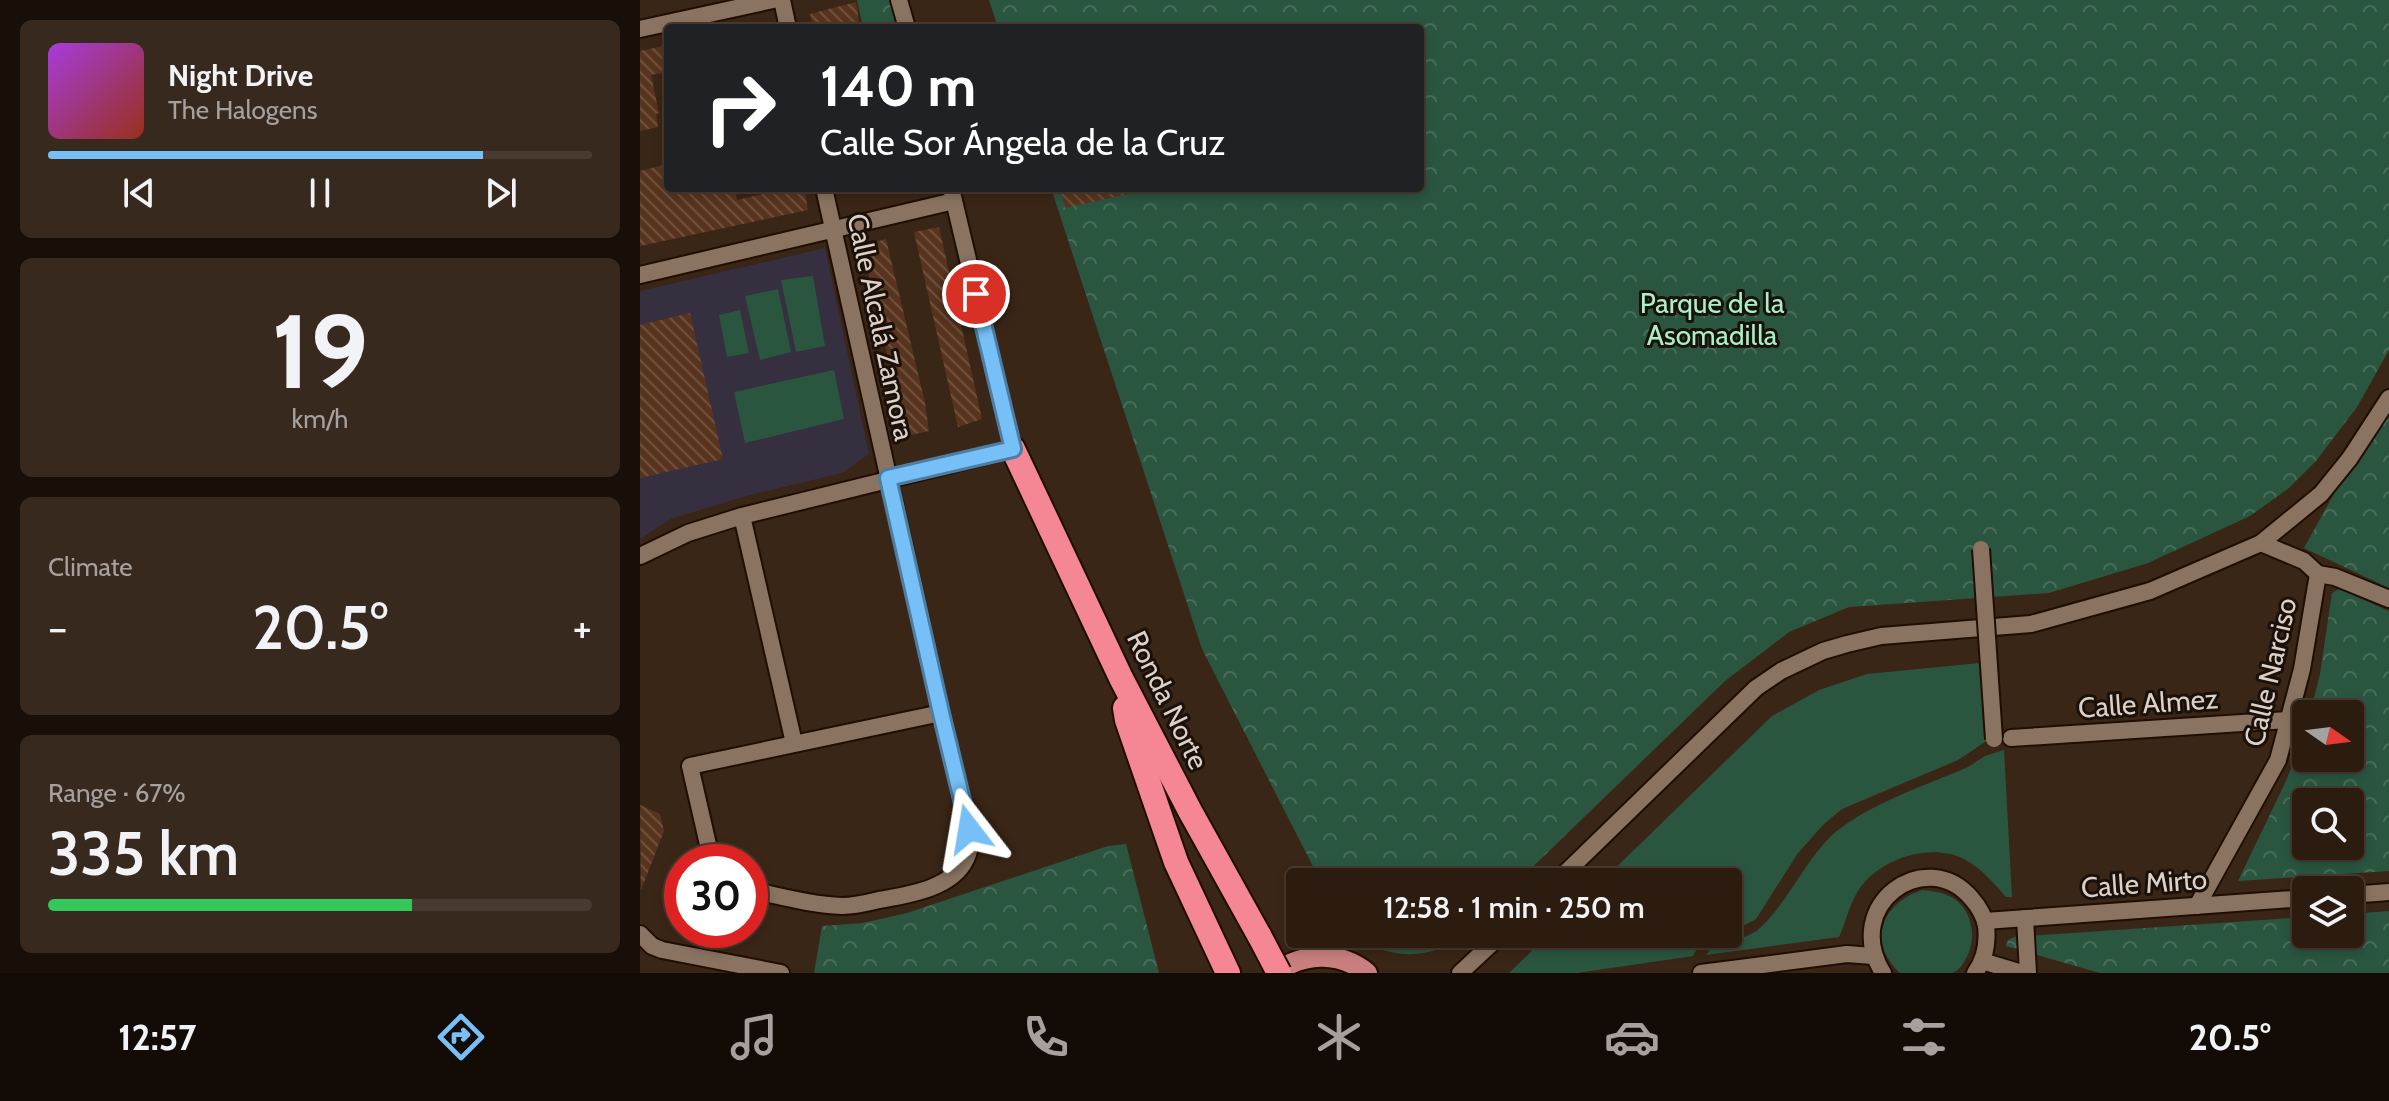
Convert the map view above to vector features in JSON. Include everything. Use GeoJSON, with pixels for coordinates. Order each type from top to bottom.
{"type":"FeatureCollection","features":[{"type":"Feature","properties":{"kind":"highway","name":"Ronda Norte"},"geometry":{"type":"LineString","coordinates":[[1013,449],[1121,678],[1277,973]]}},
{"type":"Feature","properties":{"kind":"highway"},"geometry":{"type":"LineString","coordinates":[[1121,678],[1127,720],[1176,862],[1228,973]]}},
{"type":"Feature","properties":{"kind":"main road"},"geometry":{"type":"LineString","coordinates":[[1277,973],[1303,958],[1320,956],[1336,957],[1367,973]]}},
{"type":"Feature","properties":{"kind":"street"},"geometry":{"type":"LineString","coordinates":[[640,29],[773,0]]}},
{"type":"Feature","properties":{"kind":"street"},"geometry":{"type":"LineString","coordinates":[[782,0],[787,24]]}},
{"type":"Feature","properties":{"kind":"street"},"geometry":{"type":"LineString","coordinates":[[899,0],[906,24]]}},
{"type":"Feature","properties":{"kind":"street","name":"Calle Alcalá Zamora"},"geometry":{"type":"LineString","coordinates":[[768,893],[847,906],[910,894],[949,878],[965,862],[970,846],[969,829],[825,192]]}},
{"type":"Feature","properties":{"kind":"street"},"geometry":{"type":"LineString","coordinates":[[640,275],[833,228],[952,194],[1013,449],[742,516],[688,533],[640,556]]}},
{"type":"Feature","properties":{"kind":"street"},"geometry":{"type":"LineString","coordinates":[[1570,868],[1756,688],[1781,671],[1823,651],[1881,636],[2031,624],[2150,591],[2261,543],[2321,494],[2350,458],[2389,398]]}},
{"type":"Feature","properties":{"kind":"street"},"geometry":{"type":"LineString","coordinates":[[742,516],[794,743]]}},
{"type":"Feature","properties":{"kind":"street"},"geometry":{"type":"LineString","coordinates":[[2261,543],[2304,561],[2318,574],[2335,577],[2389,599]]}},
{"type":"Feature","properties":{"kind":"street","name":"Calle Almez"},"geometry":{"type":"LineString","coordinates":[[1981,549],[2002,739],[2289,720]]}},
{"type":"Feature","properties":{"kind":"street","name":"Calle Narciso"},"geometry":{"type":"LineString","coordinates":[[2197,906],[2278,760],[2302,669],[2318,574]]}},
{"type":"Feature","properties":{"kind":"street"},"geometry":{"type":"LineString","coordinates":[[708,844],[690,766],[941,713]]}},
{"type":"Feature","properties":{"kind":"street"},"geometry":{"type":"LineString","coordinates":[[1882,973],[1873,956],[1870,940],[1878,907],[1903,884],[1919,879],[1953,883],[1972,899],[1985,921],[1987,941],[1978,967],[2022,973]]}},
{"type":"Feature","properties":{"kind":"street"},"geometry":{"type":"LineString","coordinates":[[2364,894],[2389,892]]}},
{"type":"Feature","properties":{"kind":"street","name":"Calle Mirto"},"geometry":{"type":"LineString","coordinates":[[1985,921],[2292,899]]}},
{"type":"Feature","properties":{"kind":"street"},"geometry":{"type":"LineString","coordinates":[[2025,918],[2028,973]]}},
{"type":"Feature","properties":{"kind":"street"},"geometry":{"type":"LineString","coordinates":[[640,934],[652,946],[662,950],[781,973]]}},
{"type":"Feature","properties":{"kind":"street"},"geometry":{"type":"LineString","coordinates":[[1452,973],[1466,968],[1487,948]]}},
{"type":"Feature","properties":{"kind":"street"},"geometry":{"type":"LineString","coordinates":[[1701,973],[1847,954],[1873,956]]}},
{"type":"Feature","properties":{"kind":"shaded area"},"geometry":{"type":"Polygon","coordinates":[[[825,248],[869,454],[842,473],[746,496],[671,519],[640,539],[640,291],[825,248]]]}},
{"type":"Feature","properties":{"kind":"green space"},"geometry":{"type":"Polygon","coordinates":[[[857,0],[894,0],[899,24],[862,24],[857,0]]]}},
{"type":"Feature","properties":{"kind":"green space","name":"Parque de la Asomadilla"},"geometry":{"type":"Polygon","coordinates":[[[989,0],[2389,0],[2389,350],[2357,407],[2316,461],[2289,488],[2250,516],[2148,563],[2049,593],[1849,607],[1789,632],[1725,681],[1531,868],[1314,868],[1202,649],[1052,192],[1424,192],[1424,24],[997,24],[989,0]]]}},
{"type":"Feature","properties":{"kind":"green space"},"geometry":{"type":"Polygon","coordinates":[[[813,276],[825,346],[796,352],[781,280],[813,276]]]}},
{"type":"Feature","properties":{"kind":"green space"},"geometry":{"type":"Polygon","coordinates":[[[778,289],[791,352],[760,360],[745,296],[778,289]]]}},
{"type":"Feature","properties":{"kind":"green space"},"geometry":{"type":"Polygon","coordinates":[[[740,310],[749,353],[727,357],[719,315],[740,310]]]}},
{"type":"Feature","properties":{"kind":"green space"},"geometry":{"type":"Polygon","coordinates":[[[834,370],[844,419],[745,443],[734,392],[834,370]]]}},
{"type":"Feature","properties":{"kind":"green space"},"geometry":{"type":"Polygon","coordinates":[[[2389,405],[2389,588],[2304,548],[2351,463],[2389,405]]]}},
{"type":"Feature","properties":{"kind":"green space"},"geometry":{"type":"Polygon","coordinates":[[[2339,589],[2389,611],[2389,871],[2238,881],[2292,766],[2292,772],[2364,772],[2364,700],[2314,700],[2332,593],[2339,589]]]}},
{"type":"Feature","properties":{"kind":"green space"},"geometry":{"type":"Polygon","coordinates":[[[1980,663],[1988,740],[1958,760],[1842,809],[1798,853],[1756,919],[1742,926],[1742,868],[1615,868],[1772,716],[1819,690],[1867,674],[1980,663]]]}},
{"type":"Feature","properties":{"kind":"green space"},"geometry":{"type":"Polygon","coordinates":[[[2004,750],[2012,897],[2006,897],[1982,871],[1964,859],[1951,854],[1921,853],[1891,862],[1867,880],[1855,896],[1839,937],[1706,955],[1714,948],[1742,948],[1742,938],[1754,933],[1770,918],[1821,847],[1845,825],[1896,797],[1968,767],[1985,756],[2004,750]]]}},
{"type":"Feature","properties":{"kind":"green space"},"geometry":{"type":"Polygon","coordinates":[[[1126,844],[1159,973],[814,973],[822,926],[863,923],[907,913],[1108,846],[1126,844]]]}},
{"type":"Feature","properties":{"kind":"green space"},"geometry":{"type":"Polygon","coordinates":[[[1922,890],[1953,898],[1969,918],[1972,935],[1969,952],[1961,966],[1952,973],[1900,973],[1884,949],[1883,925],[1888,914],[1908,896],[1922,890]]]}},
{"type":"Feature","properties":{"kind":"green space"},"geometry":{"type":"Polygon","coordinates":[[[2389,911],[2389,973],[2100,973],[2006,946],[2008,940],[2014,937],[2292,918],[2292,948],[2364,948],[2364,913],[2389,911]]]}},
{"type":"Feature","properties":{"kind":"green space"},"geometry":{"type":"Polygon","coordinates":[[[1379,948],[1441,948],[1410,954],[1379,948]]]}},
{"type":"Feature","properties":{"kind":"green space"},"geometry":{"type":"Polygon","coordinates":[[[1535,948],[1698,948],[1693,956],[1577,973],[1509,973],[1535,948]]]}},
{"type":"Feature","properties":{"kind":"building"},"geometry":{"type":"Polygon","coordinates":[[[856,2],[859,24],[813,24],[810,14],[856,2]]]}},
{"type":"Feature","properties":{"kind":"building"},"geometry":{"type":"Polygon","coordinates":[[[664,46],[664,73],[651,75],[659,113],[656,114],[658,127],[640,131],[640,51],[664,46]]]}},
{"type":"Feature","properties":{"kind":"building"},"geometry":{"type":"Polygon","coordinates":[[[664,165],[664,192],[736,192],[737,200],[772,192],[805,192],[808,210],[640,246],[640,171],[664,165]]]}},
{"type":"Feature","properties":{"kind":"building"},"geometry":{"type":"Polygon","coordinates":[[[1061,192],[1128,192],[1128,194],[1065,208],[1061,192]]]}},
{"type":"Feature","properties":{"kind":"building"},"geometry":{"type":"Polygon","coordinates":[[[939,227],[982,419],[958,427],[914,232],[939,227]]]}},
{"type":"Feature","properties":{"kind":"building"},"geometry":{"type":"Polygon","coordinates":[[[886,239],[929,431],[906,436],[862,246],[886,239]]]}},
{"type":"Feature","properties":{"kind":"building"},"geometry":{"type":"Polygon","coordinates":[[[690,313],[723,459],[640,478],[640,325],[690,313]]]}},
{"type":"Feature","properties":{"kind":"building"},"geometry":{"type":"Polygon","coordinates":[[[640,805],[660,814],[664,831],[641,890],[640,805]]]}},
{"type":"Feature","properties":{"kind":"route"},"geometry":{"type":"LineString","coordinates":[[969,829],[888,478],[1013,449],[976,294]]}}]}
